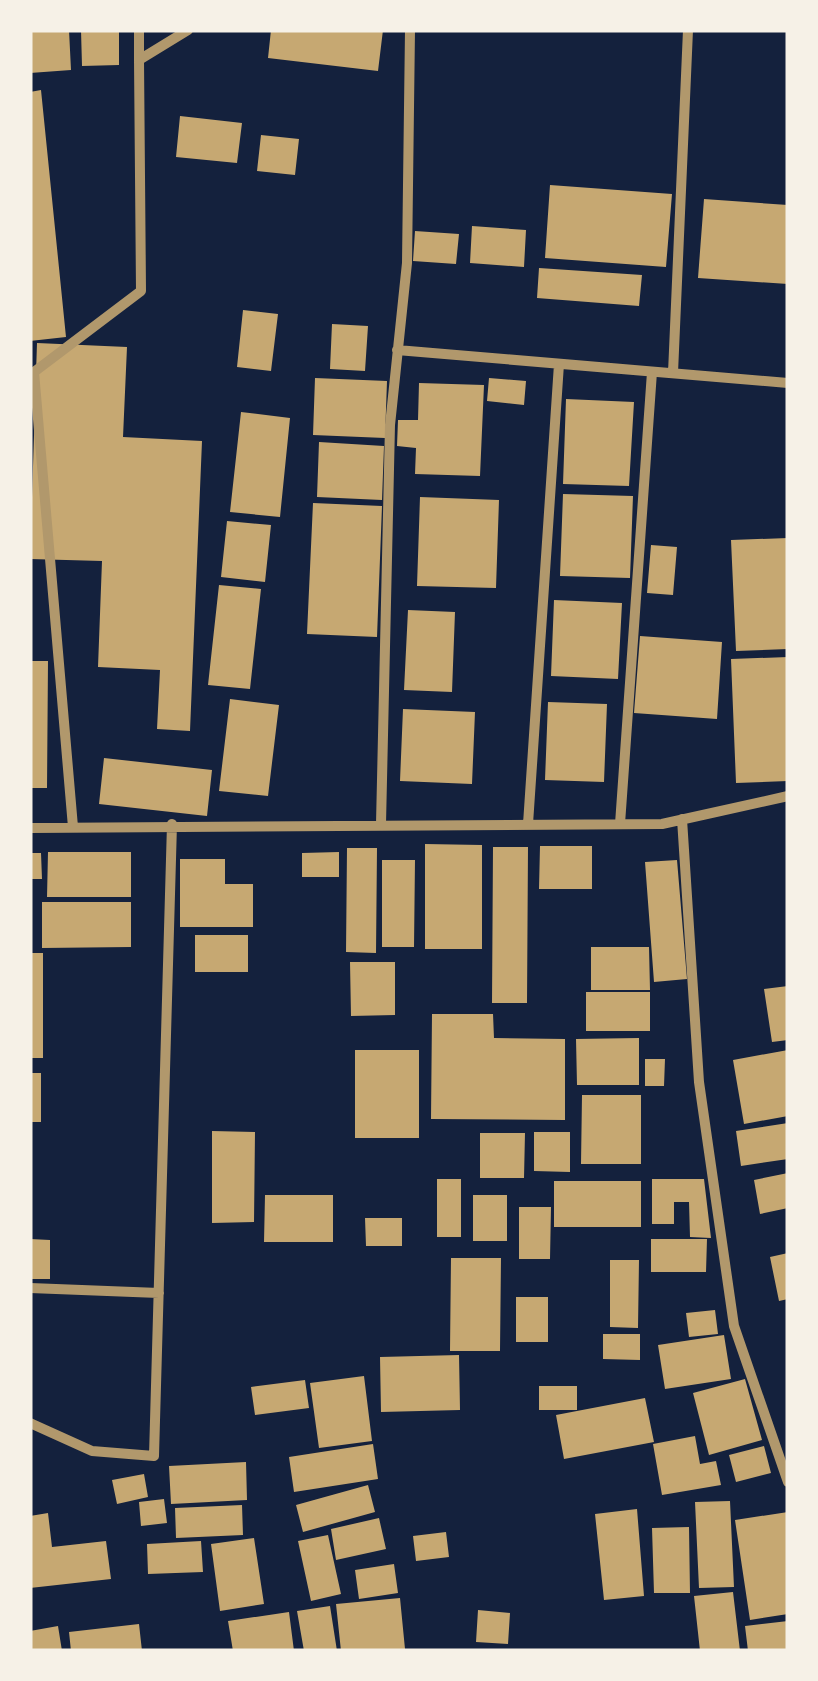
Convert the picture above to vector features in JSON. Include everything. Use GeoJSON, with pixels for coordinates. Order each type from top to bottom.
{"type":"FeatureCollection","features":[{"type":"Feature","properties":{"kind":"street"},"geometry":{"type":"LineString","coordinates":[[73,826],[32,372],[141,292],[139,30]]}},
{"type":"Feature","properties":{"kind":"street"},"geometry":{"type":"LineString","coordinates":[[138,60],[188,30]]}},
{"type":"Feature","properties":{"kind":"street"},"geometry":{"type":"LineString","coordinates":[[382,824],[390,425],[407,264],[410,30]]}},
{"type":"Feature","properties":{"kind":"street"},"geometry":{"type":"LineString","coordinates":[[673,374],[688,30]]}},
{"type":"Feature","properties":{"kind":"street"},"geometry":{"type":"LineString","coordinates":[[398,350],[788,384]]}},
{"type":"Feature","properties":{"kind":"street"},"geometry":{"type":"LineString","coordinates":[[528,824],[559,364]]}},
{"type":"Feature","properties":{"kind":"street"},"geometry":{"type":"LineString","coordinates":[[620,824],[652,372]]}},
{"type":"Feature","properties":{"kind":"street"},"geometry":{"type":"LineString","coordinates":[[30,828],[172,824],[620,824],[682,819],[788,796]]}},
{"type":"Feature","properties":{"kind":"street"},"geometry":{"type":"LineString","coordinates":[[682,819],[699,1082],[734,1326],[788,1482]]}},
{"type":"Feature","properties":{"kind":"street"},"geometry":{"type":"LineString","coordinates":[[30,1423],[92,1451],[154,1456],[172,824]]}},
{"type":"Feature","properties":{"kind":"street"},"geometry":{"type":"LineString","coordinates":[[30,1288],[159,1293]]}},
{"type":"Feature","properties":{"kind":"building"},"geometry":{"type":"Polygon","coordinates":[[[30,30],[69,30],[71,70],[30,73],[30,30]]]}},
{"type":"Feature","properties":{"kind":"building"},"geometry":{"type":"Polygon","coordinates":[[[81,30],[119,30],[119,65],[82,66],[81,30]]]}},
{"type":"Feature","properties":{"kind":"building"},"geometry":{"type":"Polygon","coordinates":[[[271,30],[383,30],[378,71],[268,58],[271,30]]]}},
{"type":"Feature","properties":{"kind":"building"},"geometry":{"type":"Polygon","coordinates":[[[41,90],[66,337],[30,341],[30,92],[41,90]]]}},
{"type":"Feature","properties":{"kind":"building"},"geometry":{"type":"Polygon","coordinates":[[[180,116],[242,123],[237,163],[176,157],[180,116]]]}},
{"type":"Feature","properties":{"kind":"building"},"geometry":{"type":"Polygon","coordinates":[[[261,135],[299,139],[295,175],[257,171],[261,135]]]}},
{"type":"Feature","properties":{"kind":"building"},"geometry":{"type":"Polygon","coordinates":[[[550,185],[672,194],[666,267],[545,258],[550,185]]]}},
{"type":"Feature","properties":{"kind":"building"},"geometry":{"type":"Polygon","coordinates":[[[704,199],[788,205],[788,284],[698,278],[704,199]]]}},
{"type":"Feature","properties":{"kind":"building"},"geometry":{"type":"Polygon","coordinates":[[[472,226],[526,230],[524,267],[470,263],[472,226]]]}},
{"type":"Feature","properties":{"kind":"building"},"geometry":{"type":"Polygon","coordinates":[[[415,231],[459,234],[456,264],[413,261],[415,231]]]}},
{"type":"Feature","properties":{"kind":"building"},"geometry":{"type":"Polygon","coordinates":[[[539,268],[642,275],[639,306],[537,298],[539,268]]]}},
{"type":"Feature","properties":{"kind":"building"},"geometry":{"type":"Polygon","coordinates":[[[243,310],[278,314],[271,371],[237,367],[243,310]]]}},
{"type":"Feature","properties":{"kind":"building"},"geometry":{"type":"Polygon","coordinates":[[[332,324],[368,326],[365,371],[330,369],[332,324]]]}},
{"type":"Feature","properties":{"kind":"building"},"geometry":{"type":"Polygon","coordinates":[[[37,343],[127,347],[123,437],[202,441],[190,731],[157,729],[160,670],[98,667],[102,561],[30,559],[37,343]]]}},
{"type":"Feature","properties":{"kind":"building"},"geometry":{"type":"Polygon","coordinates":[[[315,378],[387,381],[385,438],[313,435],[315,378]]]}},
{"type":"Feature","properties":{"kind":"building"},"geometry":{"type":"Polygon","coordinates":[[[489,378],[526,381],[524,405],[487,401],[489,378]]]}},
{"type":"Feature","properties":{"kind":"building"},"geometry":{"type":"Polygon","coordinates":[[[419,383],[484,385],[480,476],[415,474],[416,448],[397,446],[398,420],[418,420],[419,383]]]}},
{"type":"Feature","properties":{"kind":"building"},"geometry":{"type":"Polygon","coordinates":[[[566,399],[634,402],[629,486],[563,484],[566,399]]]}},
{"type":"Feature","properties":{"kind":"building"},"geometry":{"type":"Polygon","coordinates":[[[241,412],[290,418],[280,517],[230,512],[241,412]]]}},
{"type":"Feature","properties":{"kind":"building"},"geometry":{"type":"Polygon","coordinates":[[[319,442],[384,446],[382,500],[317,497],[319,442]]]}},
{"type":"Feature","properties":{"kind":"building"},"geometry":{"type":"Polygon","coordinates":[[[563,494],[633,496],[630,578],[560,576],[563,494]]]}},
{"type":"Feature","properties":{"kind":"building"},"geometry":{"type":"Polygon","coordinates":[[[420,497],[499,500],[496,588],[417,586],[420,497]]]}},
{"type":"Feature","properties":{"kind":"building"},"geometry":{"type":"Polygon","coordinates":[[[313,503],[382,506],[377,637],[307,634],[313,503]]]}},
{"type":"Feature","properties":{"kind":"building"},"geometry":{"type":"Polygon","coordinates":[[[227,521],[271,525],[265,582],[221,577],[227,521]]]}},
{"type":"Feature","properties":{"kind":"building"},"geometry":{"type":"Polygon","coordinates":[[[788,538],[788,649],[736,651],[731,540],[788,538]]]}},
{"type":"Feature","properties":{"kind":"building"},"geometry":{"type":"Polygon","coordinates":[[[651,545],[677,547],[673,595],[647,593],[651,545]]]}},
{"type":"Feature","properties":{"kind":"building"},"geometry":{"type":"Polygon","coordinates":[[[219,585],[261,589],[250,689],[208,685],[219,585]]]}},
{"type":"Feature","properties":{"kind":"building"},"geometry":{"type":"Polygon","coordinates":[[[554,600],[622,603],[618,679],[551,676],[554,600]]]}},
{"type":"Feature","properties":{"kind":"building"},"geometry":{"type":"Polygon","coordinates":[[[408,610],[455,612],[452,692],[404,690],[408,610]]]}},
{"type":"Feature","properties":{"kind":"building"},"geometry":{"type":"Polygon","coordinates":[[[640,636],[722,642],[717,719],[634,713],[640,636]]]}},
{"type":"Feature","properties":{"kind":"building"},"geometry":{"type":"Polygon","coordinates":[[[788,657],[788,781],[736,783],[731,659],[788,657]]]}},
{"type":"Feature","properties":{"kind":"building"},"geometry":{"type":"Polygon","coordinates":[[[30,661],[48,661],[47,788],[30,788],[30,661]]]}},
{"type":"Feature","properties":{"kind":"building"},"geometry":{"type":"Polygon","coordinates":[[[230,699],[279,705],[268,796],[219,791],[230,699]]]}},
{"type":"Feature","properties":{"kind":"building"},"geometry":{"type":"Polygon","coordinates":[[[548,702],[607,704],[604,782],[545,780],[548,702]]]}},
{"type":"Feature","properties":{"kind":"building"},"geometry":{"type":"Polygon","coordinates":[[[403,709],[475,712],[472,784],[400,781],[403,709]]]}},
{"type":"Feature","properties":{"kind":"building"},"geometry":{"type":"Polygon","coordinates":[[[104,758],[212,770],[207,816],[99,804],[104,758]]]}},
{"type":"Feature","properties":{"kind":"building"},"geometry":{"type":"Polygon","coordinates":[[[425,844],[482,845],[482,949],[425,949],[425,844]]]}},
{"type":"Feature","properties":{"kind":"building"},"geometry":{"type":"Polygon","coordinates":[[[540,846],[592,846],[592,889],[539,889],[540,846]]]}},
{"type":"Feature","properties":{"kind":"building"},"geometry":{"type":"Polygon","coordinates":[[[493,847],[528,847],[527,1003],[492,1003],[493,847]]]}},
{"type":"Feature","properties":{"kind":"building"},"geometry":{"type":"Polygon","coordinates":[[[347,848],[377,848],[376,953],[346,952],[347,848]]]}},
{"type":"Feature","properties":{"kind":"building"},"geometry":{"type":"Polygon","coordinates":[[[48,852],[131,852],[131,897],[47,897],[48,852]]]}},
{"type":"Feature","properties":{"kind":"building"},"geometry":{"type":"Polygon","coordinates":[[[339,852],[339,877],[302,877],[302,853],[339,852]]]}},
{"type":"Feature","properties":{"kind":"building"},"geometry":{"type":"Polygon","coordinates":[[[30,853],[41,853],[42,879],[30,879],[30,853]]]}},
{"type":"Feature","properties":{"kind":"building"},"geometry":{"type":"Polygon","coordinates":[[[180,859],[225,859],[225,884],[253,884],[253,927],[180,927],[180,859]]]}},
{"type":"Feature","properties":{"kind":"building"},"geometry":{"type":"Polygon","coordinates":[[[382,860],[415,860],[414,947],[382,947],[382,860]]]}},
{"type":"Feature","properties":{"kind":"building"},"geometry":{"type":"Polygon","coordinates":[[[677,860],[687,979],[654,982],[645,862],[677,860]]]}},
{"type":"Feature","properties":{"kind":"building"},"geometry":{"type":"Polygon","coordinates":[[[42,902],[131,902],[131,947],[42,948],[42,902]]]}},
{"type":"Feature","properties":{"kind":"building"},"geometry":{"type":"Polygon","coordinates":[[[195,935],[248,935],[248,972],[195,972],[195,935]]]}},
{"type":"Feature","properties":{"kind":"building"},"geometry":{"type":"Polygon","coordinates":[[[591,947],[649,947],[650,990],[591,990],[591,947]]]}},
{"type":"Feature","properties":{"kind":"building"},"geometry":{"type":"Polygon","coordinates":[[[30,953],[43,953],[43,1058],[30,1058],[30,953]]]}},
{"type":"Feature","properties":{"kind":"building"},"geometry":{"type":"Polygon","coordinates":[[[350,962],[395,962],[395,1015],[351,1016],[350,962]]]}},
{"type":"Feature","properties":{"kind":"building"},"geometry":{"type":"Polygon","coordinates":[[[788,986],[788,1040],[772,1042],[764,989],[788,986]]]}},
{"type":"Feature","properties":{"kind":"building"},"geometry":{"type":"Polygon","coordinates":[[[586,992],[650,992],[650,1031],[586,1031],[586,992]]]}},
{"type":"Feature","properties":{"kind":"building"},"geometry":{"type":"Polygon","coordinates":[[[432,1014],[493,1014],[494,1038],[565,1039],[565,1120],[431,1119],[432,1014]]]}},
{"type":"Feature","properties":{"kind":"building"},"geometry":{"type":"Polygon","coordinates":[[[639,1038],[639,1085],[577,1085],[576,1039],[639,1038]]]}},
{"type":"Feature","properties":{"kind":"building"},"geometry":{"type":"Polygon","coordinates":[[[355,1050],[419,1050],[419,1138],[355,1138],[355,1050]]]}},
{"type":"Feature","properties":{"kind":"building"},"geometry":{"type":"Polygon","coordinates":[[[788,1050],[788,1116],[744,1124],[733,1060],[788,1050]]]}},
{"type":"Feature","properties":{"kind":"building"},"geometry":{"type":"Polygon","coordinates":[[[645,1059],[665,1059],[664,1086],[645,1086],[645,1059]]]}},
{"type":"Feature","properties":{"kind":"building"},"geometry":{"type":"Polygon","coordinates":[[[30,1073],[41,1073],[41,1122],[30,1122],[30,1073]]]}},
{"type":"Feature","properties":{"kind":"building"},"geometry":{"type":"Polygon","coordinates":[[[582,1095],[641,1095],[641,1164],[581,1164],[582,1095]]]}},
{"type":"Feature","properties":{"kind":"building"},"geometry":{"type":"Polygon","coordinates":[[[788,1123],[788,1159],[741,1166],[736,1131],[788,1123]]]}},
{"type":"Feature","properties":{"kind":"building"},"geometry":{"type":"Polygon","coordinates":[[[212,1131],[255,1132],[254,1222],[212,1223],[212,1131]]]}},
{"type":"Feature","properties":{"kind":"building"},"geometry":{"type":"Polygon","coordinates":[[[534,1132],[570,1132],[570,1172],[534,1171],[534,1132]]]}},
{"type":"Feature","properties":{"kind":"building"},"geometry":{"type":"Polygon","coordinates":[[[480,1133],[525,1133],[524,1178],[480,1178],[480,1133]]]}},
{"type":"Feature","properties":{"kind":"building"},"geometry":{"type":"Polygon","coordinates":[[[788,1173],[788,1208],[760,1214],[754,1180],[788,1173]]]}},
{"type":"Feature","properties":{"kind":"building"},"geometry":{"type":"Polygon","coordinates":[[[437,1179],[461,1179],[461,1237],[437,1237],[437,1179]]]}},
{"type":"Feature","properties":{"kind":"building"},"geometry":{"type":"Polygon","coordinates":[[[652,1179],[704,1179],[711,1238],[690,1237],[689,1202],[674,1202],[674,1224],[652,1224],[652,1179]]]}},
{"type":"Feature","properties":{"kind":"building"},"geometry":{"type":"Polygon","coordinates":[[[554,1181],[641,1181],[641,1227],[554,1227],[554,1181]]]}},
{"type":"Feature","properties":{"kind":"building"},"geometry":{"type":"Polygon","coordinates":[[[265,1195],[333,1195],[333,1242],[264,1242],[265,1195]]]}},
{"type":"Feature","properties":{"kind":"building"},"geometry":{"type":"Polygon","coordinates":[[[473,1195],[507,1195],[507,1241],[473,1241],[473,1195]]]}},
{"type":"Feature","properties":{"kind":"building"},"geometry":{"type":"Polygon","coordinates":[[[519,1207],[551,1207],[550,1259],[519,1259],[519,1207]]]}},
{"type":"Feature","properties":{"kind":"building"},"geometry":{"type":"Polygon","coordinates":[[[365,1218],[402,1218],[402,1246],[366,1246],[365,1218]]]}},
{"type":"Feature","properties":{"kind":"building"},"geometry":{"type":"Polygon","coordinates":[[[30,1239],[50,1240],[50,1279],[30,1279],[30,1239]]]}},
{"type":"Feature","properties":{"kind":"building"},"geometry":{"type":"Polygon","coordinates":[[[651,1239],[707,1239],[706,1272],[651,1272],[651,1239]]]}},
{"type":"Feature","properties":{"kind":"building"},"geometry":{"type":"Polygon","coordinates":[[[788,1253],[788,1299],[779,1301],[770,1257],[788,1253]]]}},
{"type":"Feature","properties":{"kind":"building"},"geometry":{"type":"Polygon","coordinates":[[[451,1258],[501,1258],[500,1351],[450,1351],[451,1258]]]}},
{"type":"Feature","properties":{"kind":"building"},"geometry":{"type":"Polygon","coordinates":[[[610,1260],[639,1260],[638,1328],[610,1327],[610,1260]]]}},
{"type":"Feature","properties":{"kind":"building"},"geometry":{"type":"Polygon","coordinates":[[[516,1297],[548,1297],[548,1342],[516,1342],[516,1297]]]}},
{"type":"Feature","properties":{"kind":"building"},"geometry":{"type":"Polygon","coordinates":[[[715,1310],[718,1334],[689,1337],[686,1313],[715,1310]]]}},
{"type":"Feature","properties":{"kind":"building"},"geometry":{"type":"Polygon","coordinates":[[[603,1334],[640,1334],[640,1360],[603,1359],[603,1334]]]}},
{"type":"Feature","properties":{"kind":"building"},"geometry":{"type":"Polygon","coordinates":[[[724,1335],[731,1379],[665,1389],[658,1345],[724,1335]]]}},
{"type":"Feature","properties":{"kind":"building"},"geometry":{"type":"Polygon","coordinates":[[[459,1355],[460,1410],[381,1412],[380,1357],[459,1355]]]}},
{"type":"Feature","properties":{"kind":"building"},"geometry":{"type":"Polygon","coordinates":[[[364,1376],[372,1441],[319,1448],[310,1383],[364,1376]]]}},
{"type":"Feature","properties":{"kind":"building"},"geometry":{"type":"Polygon","coordinates":[[[745,1379],[762,1440],[709,1455],[693,1393],[745,1379]]]}},
{"type":"Feature","properties":{"kind":"building"},"geometry":{"type":"Polygon","coordinates":[[[305,1380],[309,1408],[255,1415],[251,1387],[305,1380]]]}},
{"type":"Feature","properties":{"kind":"building"},"geometry":{"type":"Polygon","coordinates":[[[539,1386],[577,1386],[577,1410],[539,1410],[539,1386]]]}},
{"type":"Feature","properties":{"kind":"building"},"geometry":{"type":"Polygon","coordinates":[[[645,1398],[654,1442],[564,1459],[556,1415],[645,1398]]]}},
{"type":"Feature","properties":{"kind":"building"},"geometry":{"type":"Polygon","coordinates":[[[695,1436],[700,1464],[716,1461],[721,1485],[662,1495],[653,1444],[695,1436]]]}},
{"type":"Feature","properties":{"kind":"building"},"geometry":{"type":"Polygon","coordinates":[[[373,1444],[378,1479],[294,1492],[289,1457],[373,1444]]]}},
{"type":"Feature","properties":{"kind":"building"},"geometry":{"type":"Polygon","coordinates":[[[764,1446],[771,1473],[736,1482],[729,1455],[764,1446]]]}},
{"type":"Feature","properties":{"kind":"building"},"geometry":{"type":"Polygon","coordinates":[[[246,1462],[247,1500],[171,1504],[169,1466],[246,1462]]]}},
{"type":"Feature","properties":{"kind":"building"},"geometry":{"type":"Polygon","coordinates":[[[144,1474],[148,1497],[117,1504],[112,1480],[144,1474]]]}},
{"type":"Feature","properties":{"kind":"building"},"geometry":{"type":"Polygon","coordinates":[[[368,1485],[375,1512],[303,1532],[296,1505],[368,1485]]]}},
{"type":"Feature","properties":{"kind":"building"},"geometry":{"type":"Polygon","coordinates":[[[164,1499],[167,1523],[141,1526],[139,1502],[164,1499]]]}},
{"type":"Feature","properties":{"kind":"building"},"geometry":{"type":"Polygon","coordinates":[[[730,1501],[734,1587],[699,1588],[695,1502],[730,1501]]]}},
{"type":"Feature","properties":{"kind":"building"},"geometry":{"type":"Polygon","coordinates":[[[242,1505],[243,1535],[176,1538],[175,1508],[242,1505]]]}},
{"type":"Feature","properties":{"kind":"building"},"geometry":{"type":"Polygon","coordinates":[[[637,1509],[644,1596],[604,1600],[595,1514],[637,1509]]]}},
{"type":"Feature","properties":{"kind":"building"},"geometry":{"type":"Polygon","coordinates":[[[788,1512],[788,1614],[750,1620],[735,1520],[788,1512]]]}},
{"type":"Feature","properties":{"kind":"building"},"geometry":{"type":"Polygon","coordinates":[[[48,1513],[52,1547],[106,1541],[111,1579],[30,1588],[30,1516],[48,1513]]]}},
{"type":"Feature","properties":{"kind":"building"},"geometry":{"type":"Polygon","coordinates":[[[379,1518],[386,1549],[336,1560],[331,1529],[379,1518]]]}},
{"type":"Feature","properties":{"kind":"building"},"geometry":{"type":"Polygon","coordinates":[[[689,1527],[690,1593],[654,1593],[652,1528],[689,1527]]]}},
{"type":"Feature","properties":{"kind":"building"},"geometry":{"type":"Polygon","coordinates":[[[446,1532],[449,1557],[416,1561],[413,1536],[446,1532]]]}},
{"type":"Feature","properties":{"kind":"building"},"geometry":{"type":"Polygon","coordinates":[[[328,1535],[341,1594],[311,1601],[298,1541],[328,1535]]]}},
{"type":"Feature","properties":{"kind":"building"},"geometry":{"type":"Polygon","coordinates":[[[254,1538],[264,1604],[220,1611],[211,1544],[254,1538]]]}},
{"type":"Feature","properties":{"kind":"building"},"geometry":{"type":"Polygon","coordinates":[[[201,1541],[203,1572],[148,1574],[147,1544],[201,1541]]]}},
{"type":"Feature","properties":{"kind":"building"},"geometry":{"type":"Polygon","coordinates":[[[394,1564],[398,1593],[359,1599],[355,1570],[394,1564]]]}},
{"type":"Feature","properties":{"kind":"building"},"geometry":{"type":"Polygon","coordinates":[[[733,1592],[740,1651],[700,1651],[694,1596],[733,1592]]]}},
{"type":"Feature","properties":{"kind":"building"},"geometry":{"type":"Polygon","coordinates":[[[400,1598],[405,1649],[341,1651],[336,1604],[400,1598]]]}},
{"type":"Feature","properties":{"kind":"building"},"geometry":{"type":"Polygon","coordinates":[[[330,1606],[337,1651],[304,1651],[297,1611],[330,1606]]]}},
{"type":"Feature","properties":{"kind":"building"},"geometry":{"type":"Polygon","coordinates":[[[478,1610],[510,1613],[508,1644],[476,1642],[478,1610]]]}},
{"type":"Feature","properties":{"kind":"building"},"geometry":{"type":"Polygon","coordinates":[[[289,1612],[294,1651],[233,1651],[228,1621],[289,1612]]]}},
{"type":"Feature","properties":{"kind":"building"},"geometry":{"type":"Polygon","coordinates":[[[788,1621],[788,1651],[748,1651],[745,1626],[788,1621]]]}},
{"type":"Feature","properties":{"kind":"building"},"geometry":{"type":"Polygon","coordinates":[[[139,1624],[142,1651],[71,1651],[69,1632],[139,1624]]]}},
{"type":"Feature","properties":{"kind":"building"},"geometry":{"type":"Polygon","coordinates":[[[58,1626],[62,1651],[30,1651],[30,1631],[58,1626]]]}}]}
